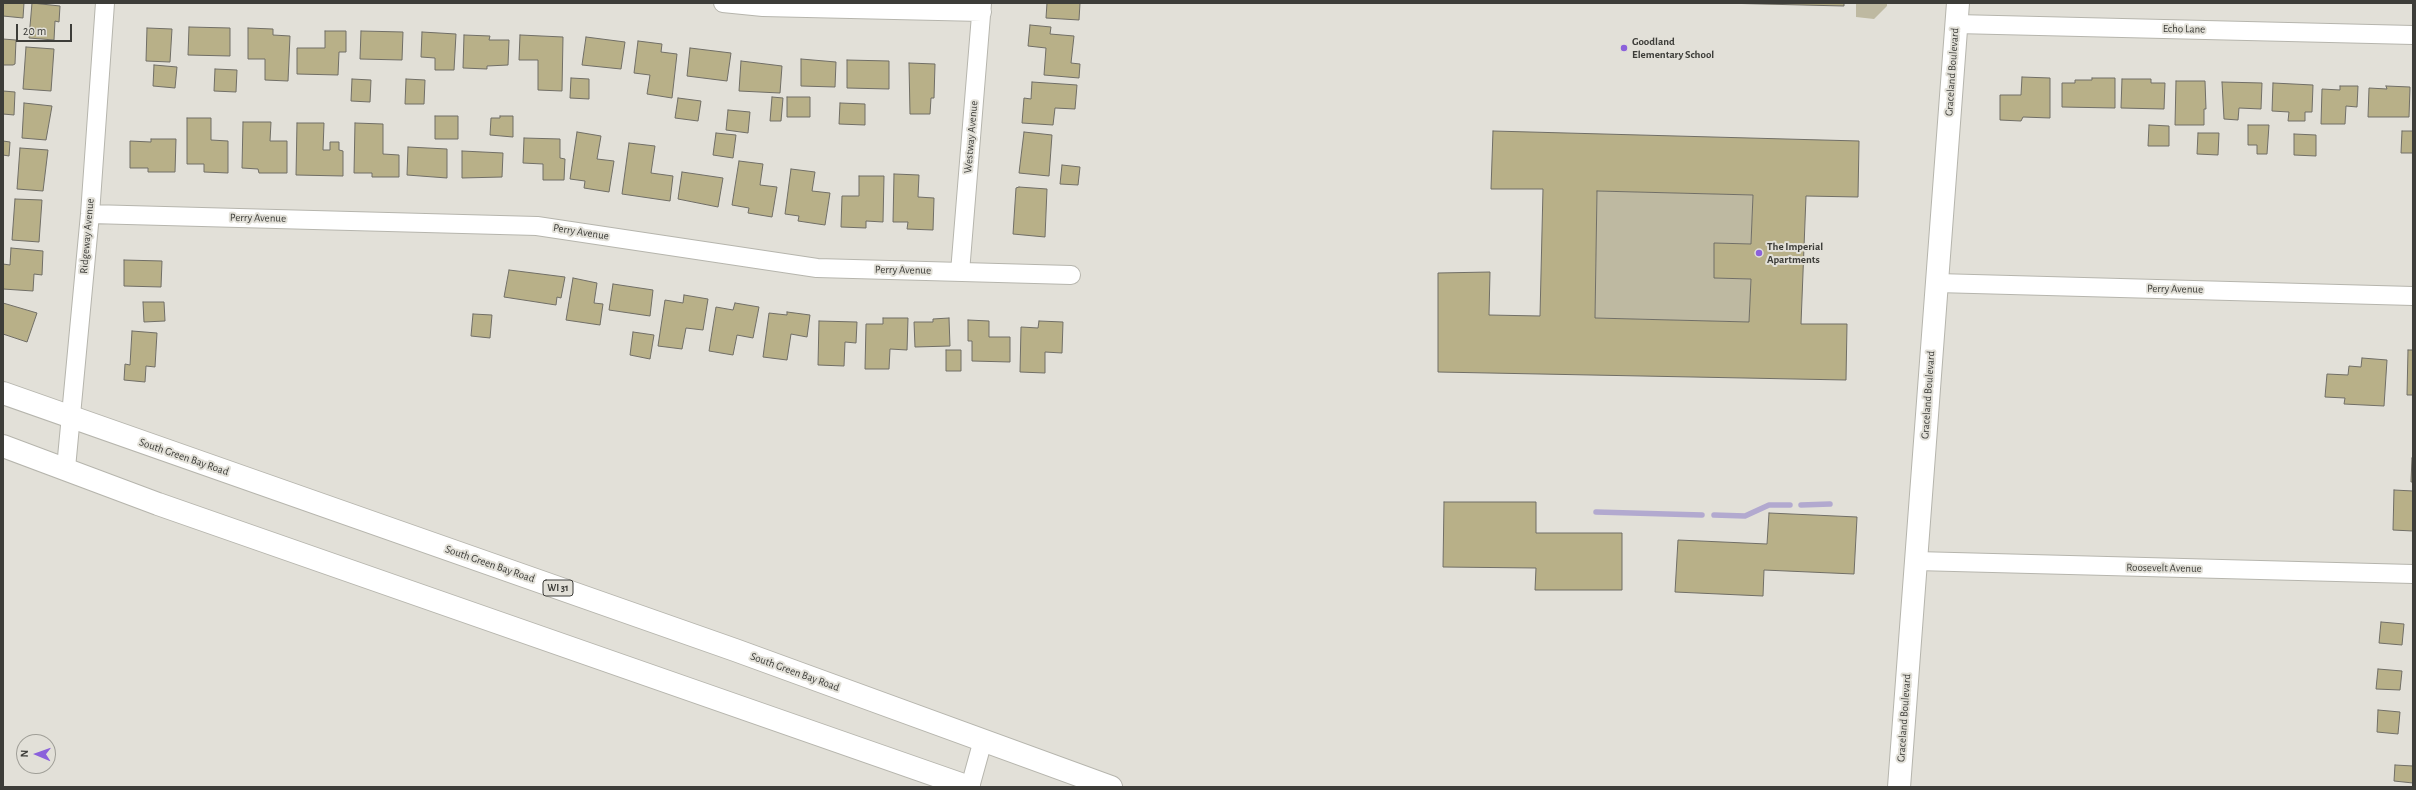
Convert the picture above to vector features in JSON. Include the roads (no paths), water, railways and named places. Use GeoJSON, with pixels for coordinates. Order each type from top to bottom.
{"type":"FeatureCollection","features":[{"type":"Feature","properties":{"kind":"main road","name":"Graceland Boulevard"},"geometry":{"type":"LineString","coordinates":[[1899,787],[1957,14]]}},
{"type":"Feature","properties":{"kind":"main road","name":"South Green Bay Road"},"geometry":{"type":"LineString","coordinates":[[3,393],[735,650],[1111,787]]}},
{"type":"Feature","properties":{"kind":"main road"},"geometry":{"type":"LineString","coordinates":[[3,446],[66,468],[173,510],[970,787]]}},
{"type":"Feature","properties":{"kind":"street","name":"Ridgeway Avenue"},"geometry":{"type":"LineString","coordinates":[[66,468],[90,214],[105,3]]}},
{"type":"Feature","properties":{"kind":"street"},"geometry":{"type":"LineString","coordinates":[[723,3],[763,7],[982,8]]}},
{"type":"Feature","properties":{"kind":"street","name":"Westway Avenue"},"geometry":{"type":"LineString","coordinates":[[960,272],[982,8]]}},
{"type":"Feature","properties":{"kind":"street","name":"Echo Lane"},"geometry":{"type":"LineString","coordinates":[[1957,14],[2413,35]]}},
{"type":"Feature","properties":{"kind":"street","name":"Perry Avenue"},"geometry":{"type":"LineString","coordinates":[[90,214],[537,226],[817,268],[1071,275]]}},
{"type":"Feature","properties":{"kind":"street","name":"Perry Avenue"},"geometry":{"type":"LineString","coordinates":[[1937,283],[2413,296]]}},
{"type":"Feature","properties":{"kind":"street","name":"Roosevelt Avenue"},"geometry":{"type":"LineString","coordinates":[[1916,561],[2413,574]]}},
{"type":"Feature","properties":{"kind":"street"},"geometry":{"type":"LineString","coordinates":[[970,787],[983,740]]}},
{"type":"Feature","properties":{"kind":"waterway"},"geometry":{"type":"LineString","coordinates":[[1801,505],[1830,504]]}},
{"type":"Feature","properties":{"kind":"waterway"},"geometry":{"type":"LineString","coordinates":[[1714,515],[1745,516],[1769,505],[1790,505]]}},
{"type":"Feature","properties":{"kind":"waterway"},"geometry":{"type":"LineString","coordinates":[[1596,512],[1702,515]]}},
{"type":"Feature","properties":{"kind":"place","name":"Goodland Elementary School"},"geometry":{"type":"Point","coordinates":[1624,48]}},
{"type":"Feature","properties":{"kind":"place","name":"The Imperial Apartments"},"geometry":{"type":"Point","coordinates":[1759,253]}}]}
